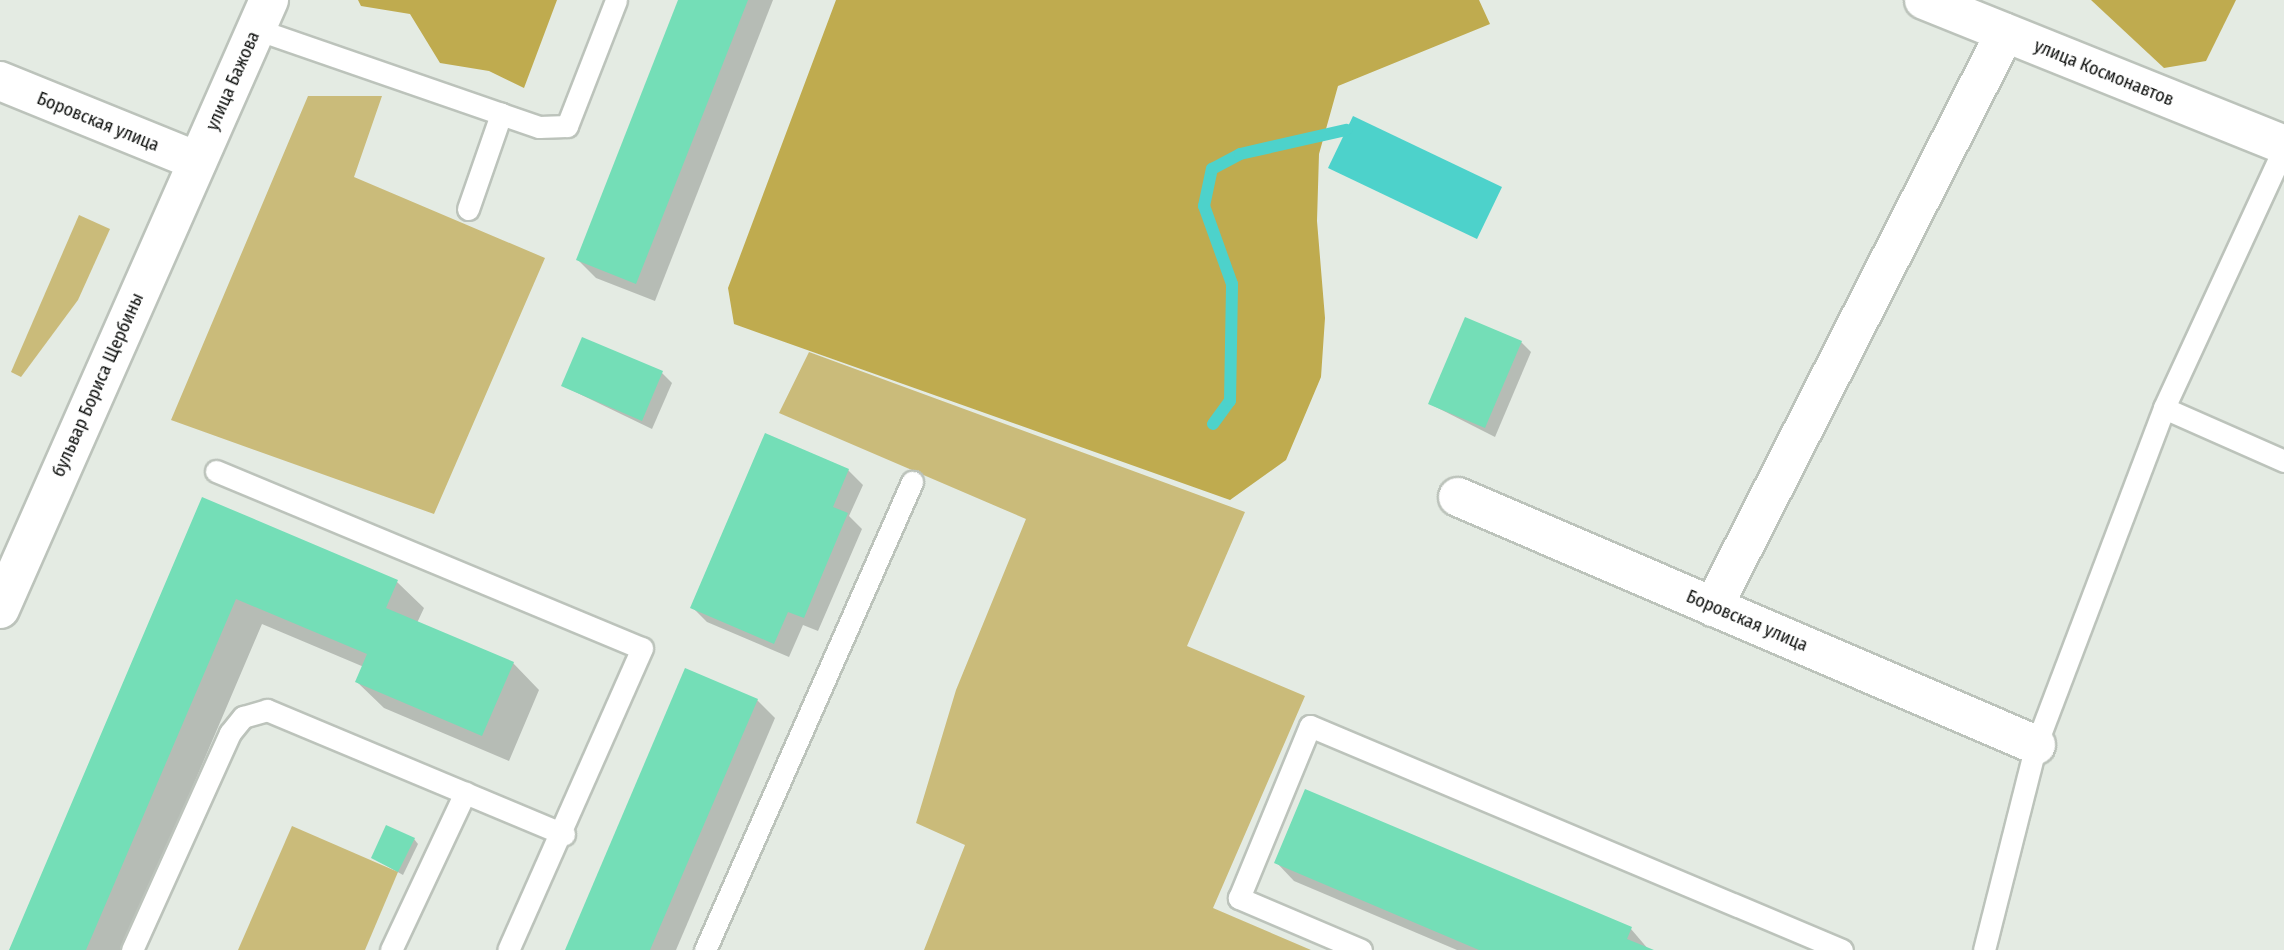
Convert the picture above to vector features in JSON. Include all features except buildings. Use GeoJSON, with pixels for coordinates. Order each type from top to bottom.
{"type":"FeatureCollection","features":[{"type":"Feature","properties":{"kind":"street","name":"улица Космонавтов"},"geometry":{"type":"LineString","coordinates":[[1924,0],[2284,146]]}},
{"type":"Feature","properties":{"kind":"street","name":"улица Бажова"},"geometry":{"type":"LineString","coordinates":[[197,161],[263,15]]}},
{"type":"Feature","properties":{"kind":"street"},"geometry":{"type":"LineString","coordinates":[[1713,607],[2005,33]]}},
{"type":"Feature","properties":{"kind":"street","name":"Боровская улица"},"geometry":{"type":"LineString","coordinates":[[0,82],[197,161]]}},
{"type":"Feature","properties":{"kind":"street","name":"бульвар Бориса Щербины"},"geometry":{"type":"LineString","coordinates":[[0,609],[197,161]]}},
{"type":"Feature","properties":{"kind":"street","name":"Боровская улица"},"geometry":{"type":"LineString","coordinates":[[1458,497],[2036,745]]}},
{"type":"Feature","properties":{"kind":"lane"},"geometry":{"type":"LineString","coordinates":[[263,15],[501,114],[539,127],[567,126],[616,0]]}},
{"type":"Feature","properties":{"kind":"lane"},"geometry":{"type":"LineString","coordinates":[[468,209],[501,114]]}},
{"type":"Feature","properties":{"kind":"lane"},"geometry":{"type":"LineString","coordinates":[[1984,950],[2036,745],[2164,408],[2284,146]]}},
{"type":"Feature","properties":{"kind":"lane"},"geometry":{"type":"LineString","coordinates":[[2164,408],[2284,461]]}},
{"type":"Feature","properties":{"kind":"lane"},"geometry":{"type":"LineString","coordinates":[[216,471],[642,648],[564,834],[508,950]]}},
{"type":"Feature","properties":{"kind":"lane"},"geometry":{"type":"LineString","coordinates":[[705,950],[912,482]]}},
{"type":"Feature","properties":{"kind":"lane"},"geometry":{"type":"LineString","coordinates":[[132,950],[243,717],[267,709],[564,834]]}},
{"type":"Feature","properties":{"kind":"lane"},"geometry":{"type":"LineString","coordinates":[[1361,950],[1239,898],[1310,726],[1842,950]]}},
{"type":"Feature","properties":{"kind":"lane"},"geometry":{"type":"LineString","coordinates":[[391,950],[465,793]]}},
{"type":"Feature","properties":{"kind":"shaded area"},"geometry":{"type":"Polygon","coordinates":[[[358,0],[557,0],[524,88],[489,71],[440,63],[410,14],[361,6],[358,0]]]}},
{"type":"Feature","properties":{"kind":"shaded area"},"geometry":{"type":"Polygon","coordinates":[[[836,0],[1479,0],[1490,24],[1338,86],[1319,154],[1317,221],[1325,318],[1321,377],[1286,460],[1230,500],[734,324],[728,288],[836,0]]]}},
{"type":"Feature","properties":{"kind":"shaded area"},"geometry":{"type":"Polygon","coordinates":[[[2091,0],[2236,0],[2206,61],[2164,68],[2091,0]]]}},
{"type":"Feature","properties":{"kind":"shaded area"},"geometry":{"type":"Polygon","coordinates":[[[308,96],[382,96],[354,177],[545,258],[434,514],[171,420],[308,96]]]}},
{"type":"Feature","properties":{"kind":"shaded area"},"geometry":{"type":"Polygon","coordinates":[[[79,215],[110,229],[78,300],[21,377],[11,372],[79,215]]]}},
{"type":"Feature","properties":{"kind":"shaded area"},"geometry":{"type":"Polygon","coordinates":[[[809,352],[1245,512],[1187,646],[1305,696],[1213,908],[1311,950],[924,950],[965,845],[916,823],[956,690],[1026,519],[779,413],[809,352]]]}},
{"type":"Feature","properties":{"kind":"shaded area"},"geometry":{"type":"Polygon","coordinates":[[[292,826],[398,872],[365,950],[238,950],[292,826]]]}},
{"type":"Feature","properties":{"kind":"water"},"geometry":{"type":"Polygon","coordinates":[[[1353,116],[1502,187],[1477,239],[1328,168],[1353,116]]]}},
{"type":"Feature","properties":{"kind":"waterway"},"geometry":{"type":"LineString","coordinates":[[1213,424],[1230,401],[1232,284],[1204,206],[1212,169],[1240,154],[1346,130]]}}]}
